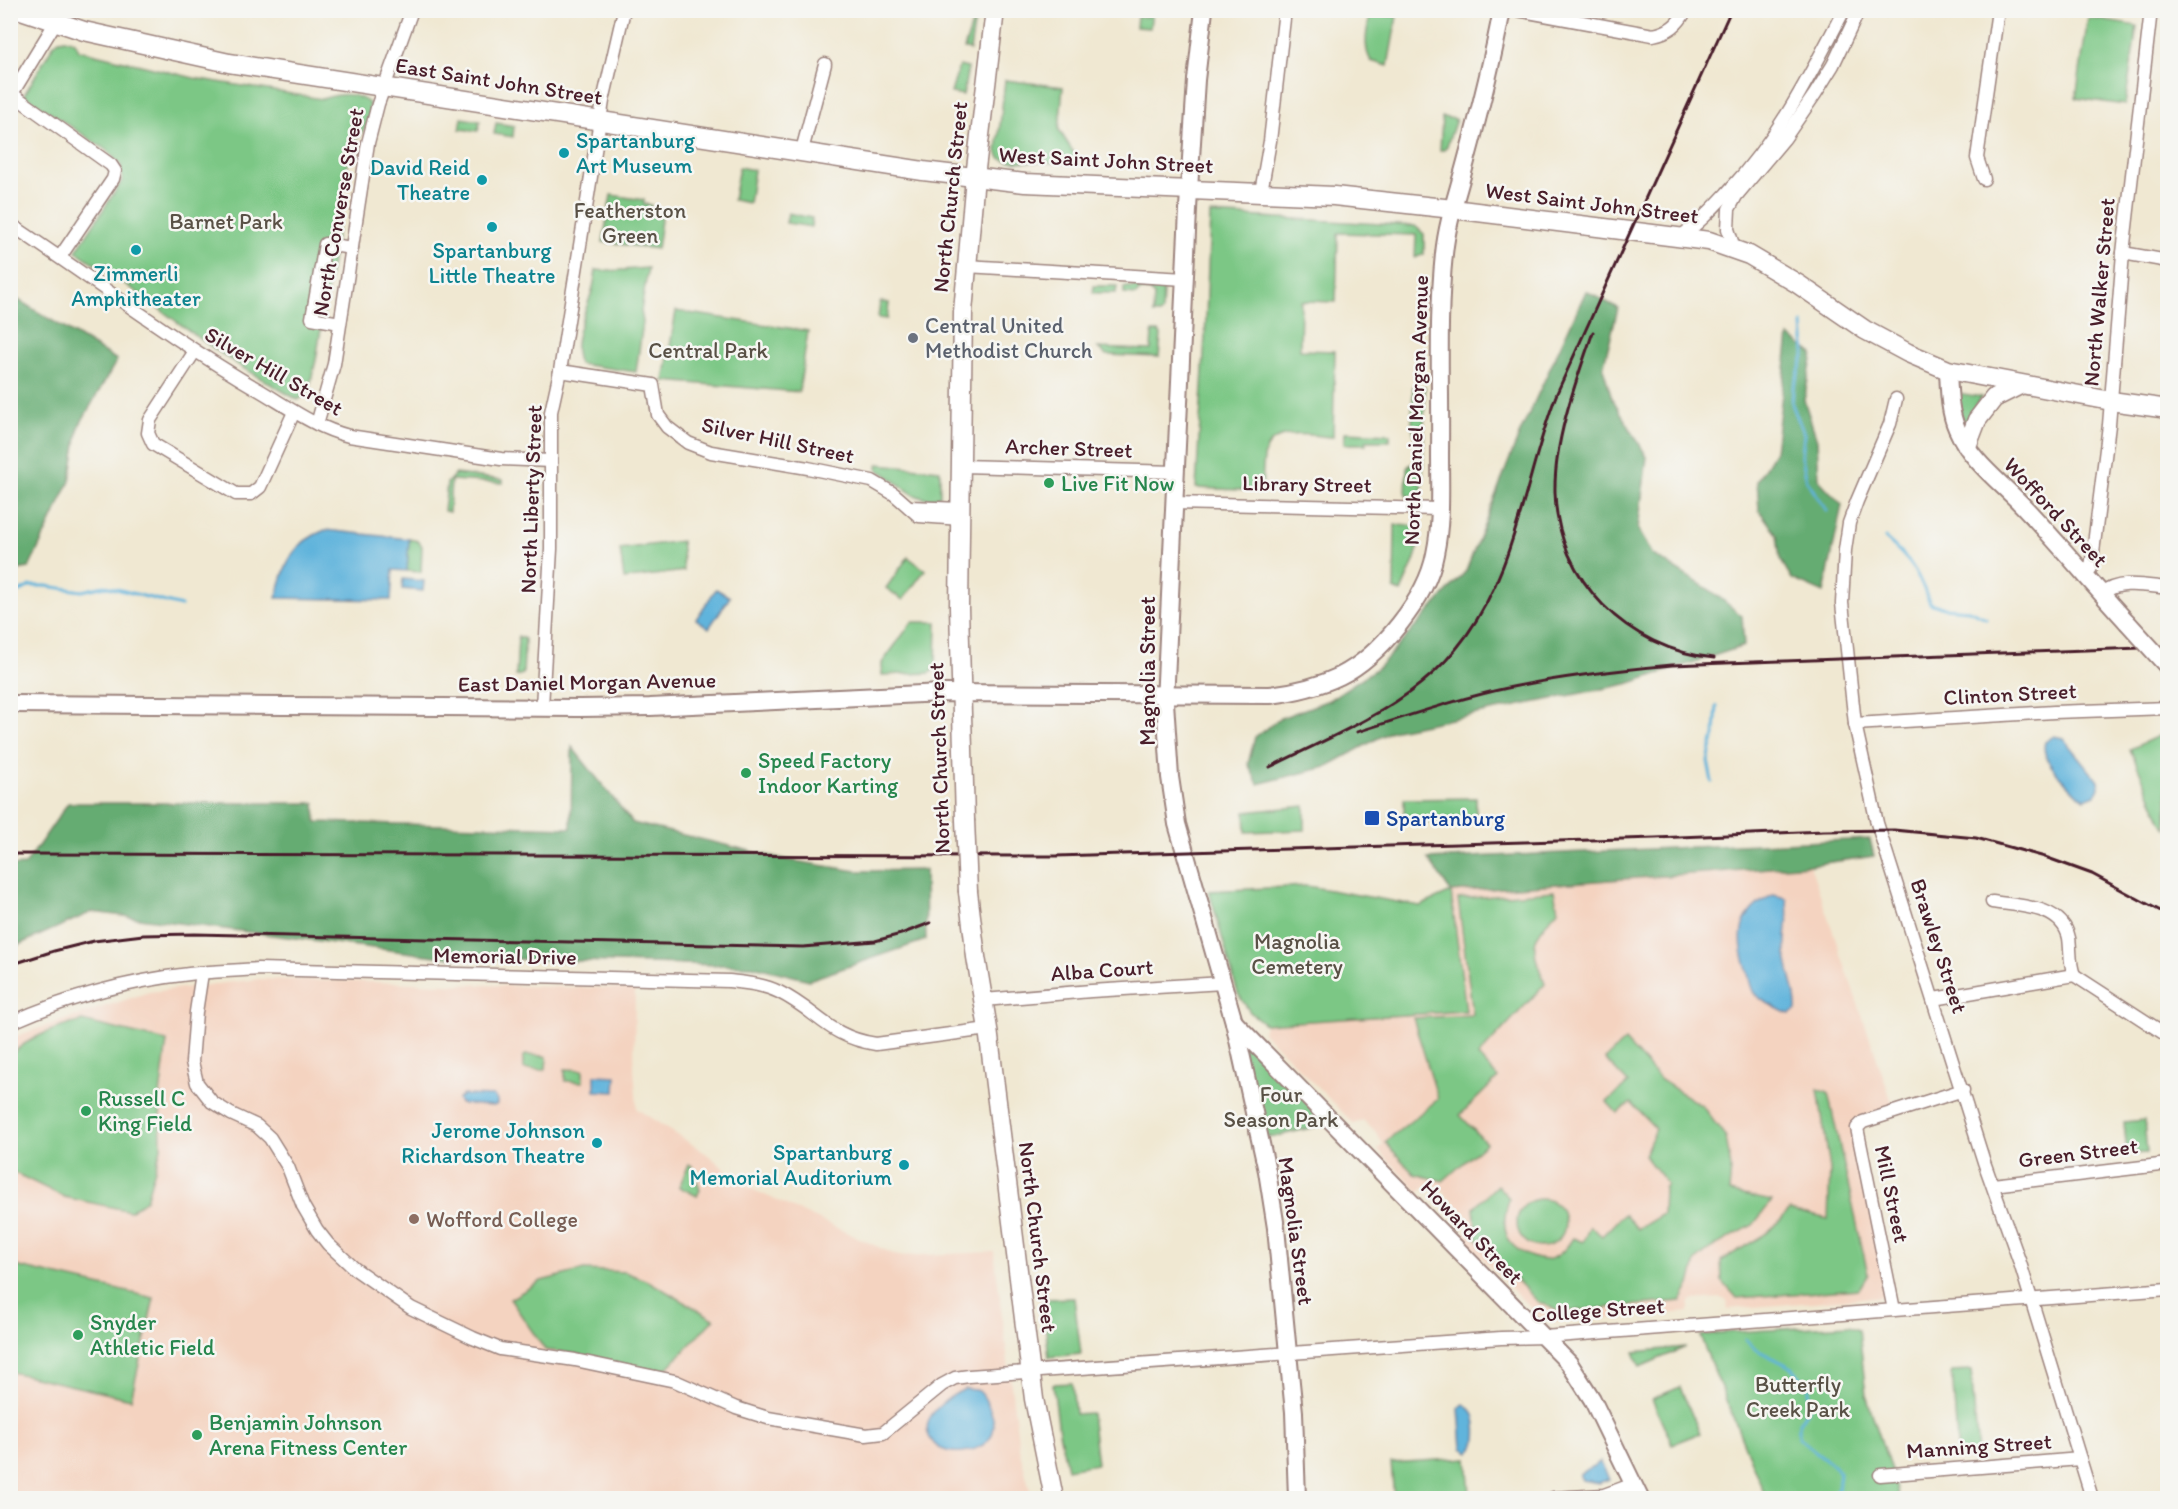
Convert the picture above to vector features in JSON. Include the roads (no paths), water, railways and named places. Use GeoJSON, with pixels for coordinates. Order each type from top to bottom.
{"type":"FeatureCollection","features":[{"type":"Feature","properties":{"kind":"main road","name":"East Saint John Street"},"geometry":{"type":"LineString","coordinates":[[21,10],[60,16],[84,31],[229,63],[801,154],[975,177]]}},
{"type":"Feature","properties":{"kind":"main road","name":"North Church Street"},"geometry":{"type":"LineString","coordinates":[[991,12],[966,266],[962,350],[960,693],[968,892],[988,1029],[1038,1425],[1054,1498]]}},
{"type":"Feature","properties":{"kind":"main road","name":"West Saint John Street"},"geometry":{"type":"LineString","coordinates":[[975,177],[1025,183],[1334,196],[1680,237],[1734,248],[1749,255],[1798,284],[1865,330],[1908,353],[1948,370],[2110,402],[2168,409]]}},
{"type":"Feature","properties":{"kind":"main road"},"geometry":{"type":"LineString","coordinates":[[1967,446],[1977,420],[1994,398],[2020,385]]}},
{"type":"Feature","properties":{"kind":"street","name":"North Converse Street"},"geometry":{"type":"LineString","coordinates":[[317,424],[334,364],[368,143],[412,10]]}},
{"type":"Feature","properties":{"kind":"street","name":"North Liberty Street"},"geometry":{"type":"LineString","coordinates":[[542,707],[551,549],[551,412],[560,371],[607,79],[624,10]]}},
{"type":"Feature","properties":{"kind":"street","name":"Magnolia Street"},"geometry":{"type":"LineString","coordinates":[[1204,10],[1196,80],[1189,189],[1165,694],[1170,777],[1176,815],[1234,1023],[1272,1205],[1288,1353],[1297,1498]]}},
{"type":"Feature","properties":{"kind":"street"},"geometry":{"type":"LineString","coordinates":[[1261,192],[1270,141],[1285,10]]}},
{"type":"Feature","properties":{"kind":"street","name":"North Daniel Morgan Avenue"},"geometry":{"type":"LineString","coordinates":[[1165,694],[1270,695],[1306,690],[1341,675],[1376,649],[1397,627],[1422,589],[1435,554],[1439,508],[1443,265],[1452,209],[1491,66],[1502,10]]}},
{"type":"Feature","properties":{"kind":"street"},"geometry":{"type":"LineString","coordinates":[[1517,10],[1653,35],[1670,29],[1681,20],[1686,10]]}},
{"type":"Feature","properties":{"kind":"street"},"geometry":{"type":"LineString","coordinates":[[1680,237],[1699,224],[1760,156],[1795,104],[1844,10]]}},
{"type":"Feature","properties":{"kind":"street"},"geometry":{"type":"LineString","coordinates":[[1734,248],[1728,228],[1729,209],[1810,101],[1833,65],[1859,10]]}},
{"type":"Feature","properties":{"kind":"street"},"geometry":{"type":"LineString","coordinates":[[1984,179],[1977,158],[1998,10]]}},
{"type":"Feature","properties":{"kind":"street","name":"North Walker Street"},"geometry":{"type":"LineString","coordinates":[[2085,575],[2091,568],[2151,10]]}},
{"type":"Feature","properties":{"kind":"street"},"geometry":{"type":"LineString","coordinates":[[60,16],[11,95],[91,149],[111,165],[114,171],[113,178],[60,257]]}},
{"type":"Feature","properties":{"kind":"street"},"geometry":{"type":"LineString","coordinates":[[801,154],[825,64]]}},
{"type":"Feature","properties":{"kind":"street","name":"Silver Hill Street"},"geometry":{"type":"LineString","coordinates":[[10,224],[195,351],[294,412],[337,433],[501,459],[550,461]]}},
{"type":"Feature","properties":{"kind":"street"},"geometry":{"type":"LineString","coordinates":[[340,323],[312,318],[325,244],[352,248]]}},
{"type":"Feature","properties":{"kind":"street"},"geometry":{"type":"LineString","coordinates":[[2123,254],[2168,261]]}},
{"type":"Feature","properties":{"kind":"street"},"geometry":{"type":"LineString","coordinates":[[966,266],[1185,279]]}},
{"type":"Feature","properties":{"kind":"street"},"geometry":{"type":"LineString","coordinates":[[195,351],[150,420],[148,433],[153,444],[236,494],[251,494],[260,487],[294,412]]}},
{"type":"Feature","properties":{"kind":"street","name":"Wofford Street"},"geometry":{"type":"LineString","coordinates":[[1948,370],[1949,396],[1953,416],[1958,430],[1975,459],[2025,508],[2168,667]]}},
{"type":"Feature","properties":{"kind":"street","name":"Silver Hill Street"},"geometry":{"type":"LineString","coordinates":[[560,371],[653,385],[658,416],[667,428],[688,443],[711,452],[872,482],[894,494],[919,516],[961,514]]}},
{"type":"Feature","properties":{"kind":"street","name":"Brawley Street"},"geometry":{"type":"LineString","coordinates":[[1896,399],[1890,424],[1857,501],[1845,550],[1842,603],[1855,724],[1877,823],[2031,1299],[2092,1498]]}},
{"type":"Feature","properties":{"kind":"street","name":"Archer Street"},"geometry":{"type":"LineString","coordinates":[[962,466],[1175,472]]}},
{"type":"Feature","properties":{"kind":"street","name":"Library Street"},"geometry":{"type":"LineString","coordinates":[[1174,504],[1439,508]]}},
{"type":"Feature","properties":{"kind":"street"},"geometry":{"type":"LineString","coordinates":[[909,507],[961,514]]}},
{"type":"Feature","properties":{"kind":"street"},"geometry":{"type":"LineString","coordinates":[[2102,594],[2109,588],[2120,584],[2168,588]]}},
{"type":"Feature","properties":{"kind":"street","name":"East Daniel Morgan Avenue"},"geometry":{"type":"LineString","coordinates":[[10,704],[650,707],[960,693],[1165,694]]}},
{"type":"Feature","properties":{"kind":"street","name":"Clinton Street"},"geometry":{"type":"LineString","coordinates":[[1855,724],[2054,712],[2168,708]]}},
{"type":"Feature","properties":{"kind":"street"},"geometry":{"type":"LineString","coordinates":[[1992,902],[2055,915],[2068,936],[2069,962],[2074,975],[2168,1036]]}},
{"type":"Feature","properties":{"kind":"street","name":"Memorial Drive"},"geometry":{"type":"LineString","coordinates":[[10,1023],[66,1001],[148,981],[202,973],[258,969],[729,981],[754,984],[777,991],[796,1002],[833,1030],[861,1042],[876,1044],[988,1029]]}},
{"type":"Feature","properties":{"kind":"street","name":"College Street"},"geometry":{"type":"LineString","coordinates":[[202,973],[192,1062],[197,1083],[212,1102],[257,1126],[270,1138],[281,1153],[303,1206],[317,1230],[341,1257],[383,1290],[431,1318],[500,1349],[575,1360],[675,1381],[736,1408],[768,1418],[872,1436],[883,1433],[942,1384],[955,1378],[969,1376],[1501,1338],[1544,1337],[2168,1289]]}},
{"type":"Feature","properties":{"kind":"street"},"geometry":{"type":"LineString","coordinates":[[1934,999],[2074,975]]}},
{"type":"Feature","properties":{"kind":"street","name":"Alba Court"},"geometry":{"type":"LineString","coordinates":[[984,1000],[1223,983]]}},
{"type":"Feature","properties":{"kind":"street","name":"Howard Street"},"geometry":{"type":"LineString","coordinates":[[1234,1023],[1569,1363],[1586,1387],[1637,1491]]}},
{"type":"Feature","properties":{"kind":"street","name":"Mill Street"},"geometry":{"type":"LineString","coordinates":[[1894,1310],[1857,1128],[1863,1122],[1963,1090]]}},
{"type":"Feature","properties":{"kind":"street","name":"Green Street"},"geometry":{"type":"LineString","coordinates":[[1993,1185],[2168,1164]]}},
{"type":"Feature","properties":{"kind":"street","name":"Manning Street"},"geometry":{"type":"LineString","coordinates":[[1880,1475],[2080,1459]]}},
{"type":"Feature","properties":{"kind":"street"},"geometry":{"type":"LineString","coordinates":[[1553,1498],[1637,1491]]}},
{"type":"Feature","properties":{"kind":"water"},"geometry":{"type":"Polygon","coordinates":[[[325,530],[409,539],[407,571],[393,570],[391,600],[276,598],[286,566],[296,549],[325,530]]]}},
{"type":"Feature","properties":{"kind":"water"},"geometry":{"type":"Polygon","coordinates":[[[403,579],[424,581],[423,591],[402,589],[403,579]]]}},
{"type":"Feature","properties":{"kind":"water"},"geometry":{"type":"Polygon","coordinates":[[[716,589],[730,597],[709,628],[696,619],[716,589]]]}},
{"type":"Feature","properties":{"kind":"water"},"geometry":{"type":"Polygon","coordinates":[[[2054,736],[2063,738],[2098,781],[2099,787],[2095,795],[2085,799],[2078,795],[2050,763],[2044,749],[2045,742],[2054,736]]]}},
{"type":"Feature","properties":{"kind":"water"},"geometry":{"type":"Polygon","coordinates":[[[1773,895],[1786,898],[1787,905],[1786,954],[1796,1003],[1796,1010],[1790,1014],[1754,993],[1742,946],[1741,936],[1746,917],[1761,902],[1773,895]]]}},
{"type":"Feature","properties":{"kind":"water"},"geometry":{"type":"Polygon","coordinates":[[[595,1075],[616,1076],[615,1092],[595,1091],[595,1075]]]}},
{"type":"Feature","properties":{"kind":"water"},"geometry":{"type":"Polygon","coordinates":[[[463,1095],[494,1096],[497,1104],[494,1106],[463,1104],[458,1099],[463,1095]]]}},
{"type":"Feature","properties":{"kind":"water"},"geometry":{"type":"Polygon","coordinates":[[[965,1389],[977,1390],[984,1396],[993,1418],[992,1433],[983,1444],[970,1451],[945,1450],[932,1441],[928,1433],[930,1417],[950,1397],[965,1389]]]}},
{"type":"Feature","properties":{"kind":"water"},"geometry":{"type":"Polygon","coordinates":[[[1464,1404],[1473,1412],[1476,1424],[1476,1441],[1469,1452],[1462,1448],[1459,1408],[1464,1404]]]}},
{"type":"Feature","properties":{"kind":"water"},"geometry":{"type":"Polygon","coordinates":[[[1600,1462],[1609,1479],[1599,1483],[1582,1480],[1579,1474],[1600,1462]]]}},
{"type":"Feature","properties":{"kind":"waterway"},"geometry":{"type":"LineString","coordinates":[[1803,324],[1805,353],[1793,389],[1792,404],[1804,434],[1802,457],[1807,481],[1827,511]]}},
{"type":"Feature","properties":{"kind":"waterway"},"geometry":{"type":"LineString","coordinates":[[1885,538],[1913,567],[1930,603],[1944,608],[1969,610],[1986,618]]}},
{"type":"Feature","properties":{"kind":"waterway"},"geometry":{"type":"LineString","coordinates":[[10,597],[30,586],[82,591],[105,586],[181,606]]}},
{"type":"Feature","properties":{"kind":"waterway"},"geometry":{"type":"LineString","coordinates":[[1712,782],[1708,761],[1715,732],[1717,706]]}},
{"type":"Feature","properties":{"kind":"waterway"},"geometry":{"type":"LineString","coordinates":[[1745,1339],[1755,1349],[1793,1368],[1809,1388],[1810,1406],[1799,1423],[1799,1437],[1840,1473],[1838,1489],[1830,1498]]}},
{"type":"Feature","properties":{"kind":"railway"},"geometry":{"type":"LineString","coordinates":[[1270,767],[1379,712],[1409,692],[1437,669],[1462,641],[1484,607],[1511,544],[1542,436],[1557,393],[1731,10]]}},
{"type":"Feature","properties":{"kind":"railway"},"geometry":{"type":"LineString","coordinates":[[1593,332],[1567,411],[1558,452],[1555,492],[1559,524],[1569,554],[1584,581],[1603,605],[1626,625],[1653,641],[1683,652],[1714,658]]}},
{"type":"Feature","properties":{"kind":"railway"},"geometry":{"type":"LineString","coordinates":[[1357,732],[1492,691],[1632,669],[1672,665],[2168,647]]}},
{"type":"Feature","properties":{"kind":"railway"},"geometry":{"type":"LineString","coordinates":[[10,854],[1056,856],[1894,830],[1976,838],[2045,857],[2092,874],[2168,915]]}},
{"type":"Feature","properties":{"kind":"railway"},"geometry":{"type":"LineString","coordinates":[[10,965],[94,941],[143,935],[195,934],[803,947],[875,941],[930,923]]}},
{"type":"Feature","properties":{"kind":"place","name":"Spartanburg Art Museum"},"geometry":{"type":"Point","coordinates":[564,153]}},
{"type":"Feature","properties":{"kind":"place","name":"David Reid Theatre"},"geometry":{"type":"Point","coordinates":[482,180]}},
{"type":"Feature","properties":{"kind":"place","name":"Spartanburg Little Theatre"},"geometry":{"type":"Point","coordinates":[492,227]}},
{"type":"Feature","properties":{"kind":"place","name":"Zimmerli Amphitheater"},"geometry":{"type":"Point","coordinates":[136,250]}},
{"type":"Feature","properties":{"kind":"place","name":"Central United Methodist Church"},"geometry":{"type":"Point","coordinates":[913,338]}},
{"type":"Feature","properties":{"kind":"place","name":"Live Fit Now"},"geometry":{"type":"Point","coordinates":[1049,483]}},
{"type":"Feature","properties":{"kind":"place","name":"Speed Factory Indoor Karting"},"geometry":{"type":"Point","coordinates":[746,773]}},
{"type":"Feature","properties":{"kind":"place","name":"Spartanburg"},"geometry":{"type":"Point","coordinates":[1372,818]}},
{"type":"Feature","properties":{"kind":"place","name":"Russell C King Field"},"geometry":{"type":"Point","coordinates":[86,1111]}},
{"type":"Feature","properties":{"kind":"place","name":"Jerome Johnson Richardson Theatre"},"geometry":{"type":"Point","coordinates":[597,1143]}},
{"type":"Feature","properties":{"kind":"place","name":"Spartanburg Memorial Auditorium"},"geometry":{"type":"Point","coordinates":[904,1165]}},
{"type":"Feature","properties":{"kind":"place","name":"Wofford College"},"geometry":{"type":"Point","coordinates":[414,1219]}},
{"type":"Feature","properties":{"kind":"place","name":"Snyder Athletic Field"},"geometry":{"type":"Point","coordinates":[78,1335]}},
{"type":"Feature","properties":{"kind":"place","name":"Benjamin Johnson Arena Fitness Center"},"geometry":{"type":"Point","coordinates":[197,1435]}},
{"type":"Feature","properties":{"kind":"park label","name":"Barnet Park"},"geometry":{"type":"Point","coordinates":[226,221]}},
{"type":"Feature","properties":{"kind":"park label","name":"Featherston Green"},"geometry":{"type":"Point","coordinates":[630,222]}},
{"type":"Feature","properties":{"kind":"park label","name":"Central Park"},"geometry":{"type":"Point","coordinates":[708,350]}},
{"type":"Feature","properties":{"kind":"park label","name":"Magnolia Cemetery"},"geometry":{"type":"Point","coordinates":[1297,954]}},
{"type":"Feature","properties":{"kind":"park label","name":"Four Season Park"},"geometry":{"type":"Point","coordinates":[1281,1106]}},
{"type":"Feature","properties":{"kind":"park label","name":"Butterfly Creek Park"},"geometry":{"type":"Point","coordinates":[1798,1396]}}]}
